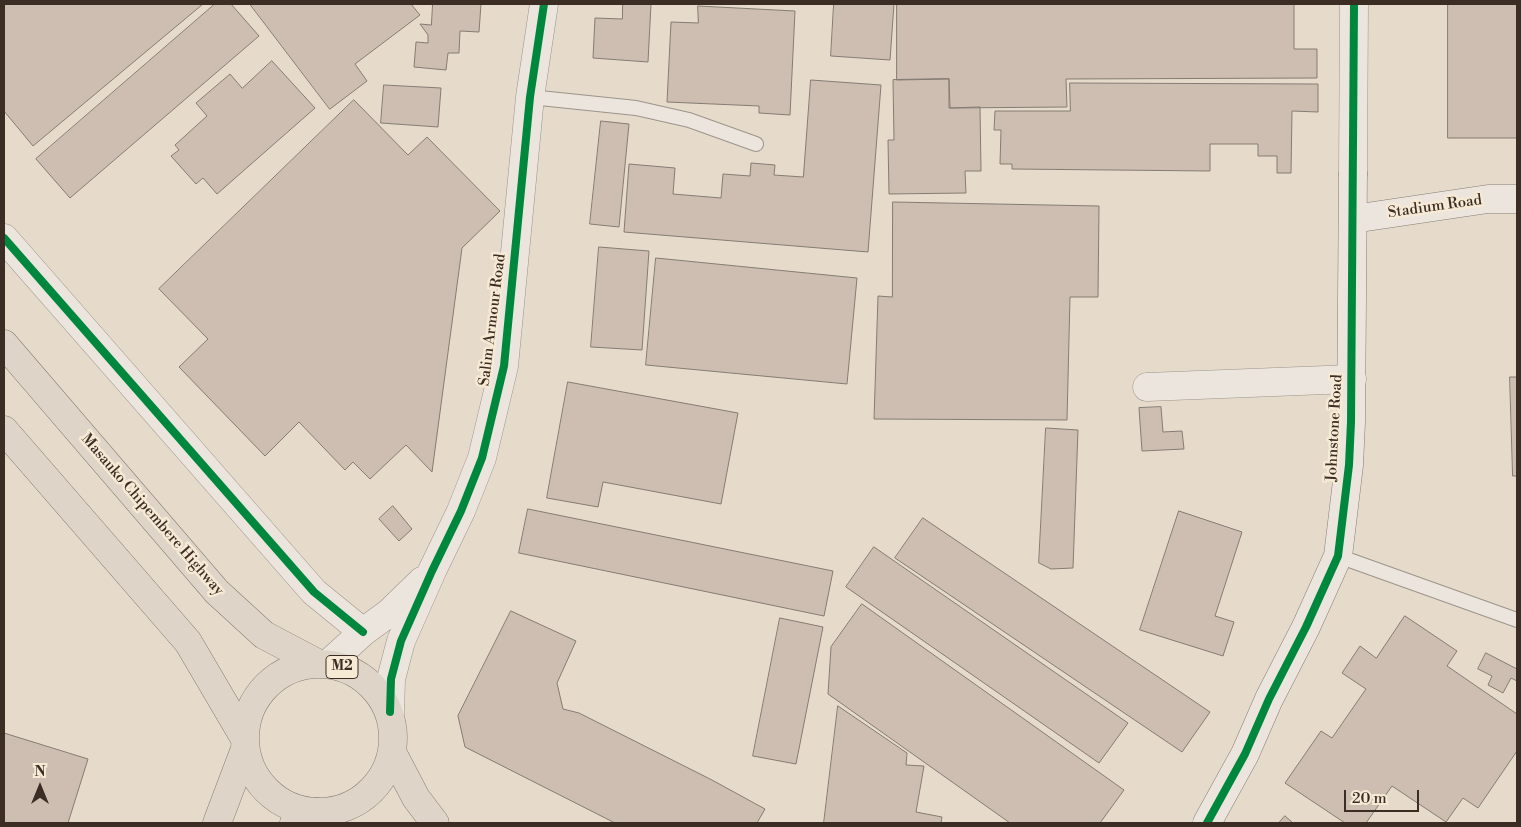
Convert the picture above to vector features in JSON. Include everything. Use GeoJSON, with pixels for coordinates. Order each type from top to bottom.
{"type":"FeatureCollection","features":[{"type":"Feature","properties":{"kind":"main road","name":"Masauko Chipembere Highway"},"geometry":{"type":"LineString","coordinates":[[4,344],[217,592],[264,635],[324,664]]}},
{"type":"Feature","properties":{"kind":"main road","name":"M2"},"geometry":{"type":"LineString","coordinates":[[4,430],[188,642],[245,744],[251,769],[263,786],[278,800],[322,818],[359,801],[381,781],[393,754],[394,733],[390,712],[380,694],[366,679],[348,669],[324,664],[296,667],[275,678],[258,695],[248,716],[245,744]]}},
{"type":"Feature","properties":{"kind":"main road"},"geometry":{"type":"LineString","coordinates":[[217,823],[245,744]]}},
{"type":"Feature","properties":{"kind":"main road","name":"M2"},"geometry":{"type":"LineString","coordinates":[[393,754],[416,798],[435,823]]}},
{"type":"Feature","properties":{"kind":"street","name":"Salim Armour Road"},"geometry":{"type":"LineString","coordinates":[[390,712],[391,678],[401,641],[461,511],[482,458],[504,366],[530,97],[544,4]]}},
{"type":"Feature","properties":{"kind":"street","name":"Johnstone Road"},"geometry":{"type":"LineString","coordinates":[[1207,823],[1245,754],[1269,698],[1306,627],[1338,556],[1349,465],[1352,379],[1354,4]]}},
{"type":"Feature","properties":{"kind":"street","name":"Stadium Road"},"geometry":{"type":"LineString","coordinates":[[1353,219],[1488,199],[1517,199]]}},
{"type":"Feature","properties":{"kind":"street"},"geometry":{"type":"LineString","coordinates":[[4,238],[314,592],[363,632]]}},
{"type":"Feature","properties":{"kind":"street"},"geometry":{"type":"LineString","coordinates":[[1147,387],[1352,379]]}},
{"type":"Feature","properties":{"kind":"street","name":"Salim Armour Road"},"geometry":{"type":"LineString","coordinates":[[324,664],[389,613],[432,571]]}},
{"type":"Feature","properties":{"kind":"lane"},"geometry":{"type":"LineString","coordinates":[[530,97],[636,108],[689,120],[756,144]]}},
{"type":"Feature","properties":{"kind":"lane"},"geometry":{"type":"LineString","coordinates":[[1338,556],[1517,620]]}},
{"type":"Feature","properties":{"kind":"building"},"geometry":{"type":"Polygon","coordinates":[[[4,4],[203,4],[33,146],[4,111],[4,4]]]}},
{"type":"Feature","properties":{"kind":"building"},"geometry":{"type":"Polygon","coordinates":[[[215,4],[231,4],[259,36],[70,198],[36,159],[215,4]]]}},
{"type":"Feature","properties":{"kind":"building"},"geometry":{"type":"Polygon","coordinates":[[[250,4],[411,4],[420,15],[355,64],[367,81],[330,109],[250,4]]]}},
{"type":"Feature","properties":{"kind":"building"},"geometry":{"type":"Polygon","coordinates":[[[433,4],[481,4],[479,32],[460,31],[459,53],[448,53],[446,70],[414,67],[416,42],[428,43],[428,35],[420,24],[431,25],[433,4]]]}},
{"type":"Feature","properties":{"kind":"building"},"geometry":{"type":"Polygon","coordinates":[[[623,4],[651,4],[648,62],[593,58],[595,18],[622,19],[623,4]]]}},
{"type":"Feature","properties":{"kind":"building"},"geometry":{"type":"Polygon","coordinates":[[[834,4],[894,4],[890,60],[831,56],[834,4]]]}},
{"type":"Feature","properties":{"kind":"building"},"geometry":{"type":"Polygon","coordinates":[[[897,4],[1294,4],[1294,49],[1317,49],[1317,78],[1066,79],[1067,107],[950,108],[949,79],[897,80],[897,4]]]}},
{"type":"Feature","properties":{"kind":"building"},"geometry":{"type":"Polygon","coordinates":[[[1448,4],[1517,4],[1517,138],[1448,138],[1448,4]]]}},
{"type":"Feature","properties":{"kind":"building"},"geometry":{"type":"Polygon","coordinates":[[[698,6],[795,11],[790,115],[759,113],[759,106],[667,102],[671,22],[698,23],[698,6]]]}},
{"type":"Feature","properties":{"kind":"building"},"geometry":{"type":"Polygon","coordinates":[[[272,61],[315,108],[217,194],[203,178],[196,184],[171,156],[179,150],[175,145],[207,116],[196,103],[230,74],[242,88],[272,61]]]}},
{"type":"Feature","properties":{"kind":"building"},"geometry":{"type":"Polygon","coordinates":[[[949,79],[949,108],[980,107],[981,171],[965,171],[966,193],[889,194],[888,140],[894,140],[893,80],[949,79]]]}},
{"type":"Feature","properties":{"kind":"building"},"geometry":{"type":"Polygon","coordinates":[[[811,80],[881,85],[868,252],[624,232],[629,164],[675,168],[673,194],[721,198],[723,174],[750,176],[751,163],[775,165],[774,175],[803,177],[811,80]]]}},
{"type":"Feature","properties":{"kind":"building"},"geometry":{"type":"Polygon","coordinates":[[[1070,83],[1318,84],[1318,112],[1292,111],[1291,173],[1277,173],[1277,156],[1258,156],[1258,144],[1210,144],[1210,171],[1012,169],[1012,164],[1000,164],[1001,130],[994,130],[995,111],[1070,111],[1070,83]]]}},
{"type":"Feature","properties":{"kind":"building"},"geometry":{"type":"Polygon","coordinates":[[[384,85],[441,88],[438,127],[381,123],[384,85]]]}},
{"type":"Feature","properties":{"kind":"building"},"geometry":{"type":"Polygon","coordinates":[[[354,100],[408,155],[427,137],[500,211],[462,248],[432,472],[406,445],[370,479],[353,462],[345,470],[299,422],[265,456],[179,367],[208,339],[159,289],[354,100]]]}},
{"type":"Feature","properties":{"kind":"building"},"geometry":{"type":"Polygon","coordinates":[[[601,121],[629,124],[619,227],[590,224],[601,121]]]}},
{"type":"Feature","properties":{"kind":"building"},"geometry":{"type":"Polygon","coordinates":[[[893,202],[1099,206],[1098,297],[1070,297],[1067,420],[874,419],[878,296],[892,297],[893,202]]]}},
{"type":"Feature","properties":{"kind":"building"},"geometry":{"type":"Polygon","coordinates":[[[599,247],[649,251],[642,350],[591,347],[599,247]]]}},
{"type":"Feature","properties":{"kind":"building"},"geometry":{"type":"Polygon","coordinates":[[[656,258],[857,278],[847,384],[646,365],[656,258]]]}},
{"type":"Feature","properties":{"kind":"building"},"geometry":{"type":"Polygon","coordinates":[[[1510,377],[1517,377],[1517,476],[1513,476],[1510,377]]]}},
{"type":"Feature","properties":{"kind":"building"},"geometry":{"type":"Polygon","coordinates":[[[568,382],[738,413],[721,504],[603,482],[598,507],[547,498],[568,382]]]}},
{"type":"Feature","properties":{"kind":"building"},"geometry":{"type":"Polygon","coordinates":[[[1161,407],[1163,432],[1182,431],[1184,449],[1142,451],[1139,408],[1161,407]]]}},
{"type":"Feature","properties":{"kind":"building"},"geometry":{"type":"Polygon","coordinates":[[[1046,428],[1078,430],[1073,568],[1051,569],[1039,563],[1046,428]]]}},
{"type":"Feature","properties":{"kind":"building"},"geometry":{"type":"Polygon","coordinates":[[[393,506],[412,529],[399,541],[379,519],[393,506]]]}},
{"type":"Feature","properties":{"kind":"building"},"geometry":{"type":"Polygon","coordinates":[[[528,509],[833,571],[824,616],[519,553],[528,509]]]}},
{"type":"Feature","properties":{"kind":"building"},"geometry":{"type":"Polygon","coordinates":[[[1179,511],[1242,532],[1215,616],[1234,622],[1223,656],[1140,630],[1179,511]]]}},
{"type":"Feature","properties":{"kind":"building"},"geometry":{"type":"Polygon","coordinates":[[[923,518],[1210,712],[1182,752],[895,558],[923,518]]]}},
{"type":"Feature","properties":{"kind":"building"},"geometry":{"type":"Polygon","coordinates":[[[874,547],[1128,723],[1099,763],[846,587],[874,547]]]}},
{"type":"Feature","properties":{"kind":"building"},"geometry":{"type":"Polygon","coordinates":[[[862,604],[1124,790],[1100,823],[1010,823],[828,694],[831,647],[862,604]]]}},
{"type":"Feature","properties":{"kind":"building"},"geometry":{"type":"Polygon","coordinates":[[[511,611],[576,641],[557,683],[563,709],[579,713],[765,809],[757,823],[615,823],[465,747],[458,716],[511,611]]]}},
{"type":"Feature","properties":{"kind":"building"},"geometry":{"type":"Polygon","coordinates":[[[1405,616],[1457,651],[1447,666],[1517,714],[1517,751],[1478,808],[1463,798],[1446,822],[1392,786],[1366,823],[1345,823],[1285,783],[1321,731],[1332,738],[1366,689],[1342,673],[1360,646],[1376,658],[1405,616]]]}},
{"type":"Feature","properties":{"kind":"building"},"geometry":{"type":"Polygon","coordinates":[[[780,618],[823,627],[796,764],[753,756],[780,618]]]}},
{"type":"Feature","properties":{"kind":"building"},"geometry":{"type":"Polygon","coordinates":[[[1486,653],[1517,669],[1517,681],[1511,678],[1503,693],[1488,685],[1492,676],[1478,669],[1486,653]]]}},
{"type":"Feature","properties":{"kind":"building"},"geometry":{"type":"Polygon","coordinates":[[[838,706],[907,753],[906,765],[924,766],[916,812],[942,817],[941,823],[824,823],[838,706]]]}},
{"type":"Feature","properties":{"kind":"building"},"geometry":{"type":"Polygon","coordinates":[[[4,733],[88,759],[68,823],[4,823],[4,733]]]}},
{"type":"Feature","properties":{"kind":"building"},"geometry":{"type":"Polygon","coordinates":[[[1285,816],[1293,823],[1279,823],[1285,816]]]}},
{"type":"Feature","properties":{"kind":"cycle path"},"geometry":{"type":"LineString","coordinates":[[390,712],[391,679],[401,641],[461,511],[482,458],[504,366],[530,97],[544,4]]}},
{"type":"Feature","properties":{"kind":"cycle path"},"geometry":{"type":"LineString","coordinates":[[1207,823],[1245,754],[1269,699],[1306,627],[1338,556],[1349,465],[1351,422],[1354,4]]}},
{"type":"Feature","properties":{"kind":"cycle path"},"geometry":{"type":"LineString","coordinates":[[4,238],[314,592],[363,632]]}}]}
